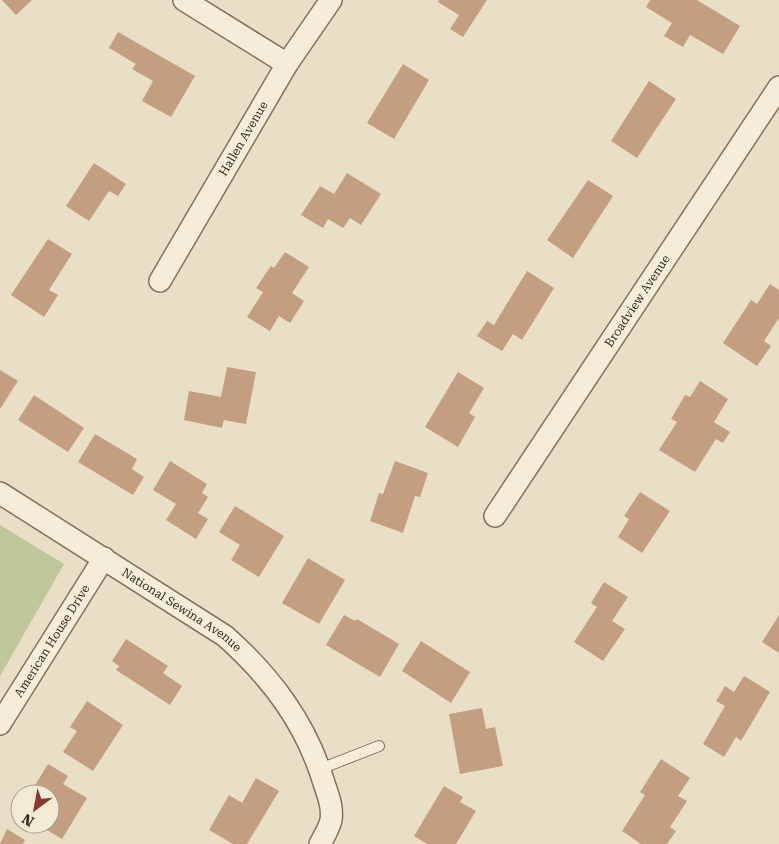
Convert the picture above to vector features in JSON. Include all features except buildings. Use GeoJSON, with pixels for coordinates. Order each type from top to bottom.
{"type":"FeatureCollection","features":[{"type":"Feature","properties":{"kind":"street"},"geometry":{"type":"LineString","coordinates":[[184,0],[287,64]]}},
{"type":"Feature","properties":{"kind":"street","name":"Hallen Avenue"},"geometry":{"type":"LineString","coordinates":[[160,281],[287,64],[331,0]]}},
{"type":"Feature","properties":{"kind":"street","name":"Broadview Avenue"},"geometry":{"type":"LineString","coordinates":[[495,516],[779,87]]}},
{"type":"Feature","properties":{"kind":"street","name":"National Sewina Avenue"},"geometry":{"type":"LineString","coordinates":[[0,493],[225,636],[244,652],[290,708],[320,769],[330,802],[331,818],[328,830],[320,844]]}},
{"type":"Feature","properties":{"kind":"street","name":"American House Drive"},"geometry":{"type":"LineString","coordinates":[[0,724],[104,558]]}},
{"type":"Feature","properties":{"kind":"lane"},"geometry":{"type":"LineString","coordinates":[[320,769],[380,746]]}},
{"type":"Feature","properties":{"kind":"green space"},"geometry":{"type":"Polygon","coordinates":[[[0,525],[64,564],[0,676],[0,525]]]}}]}
